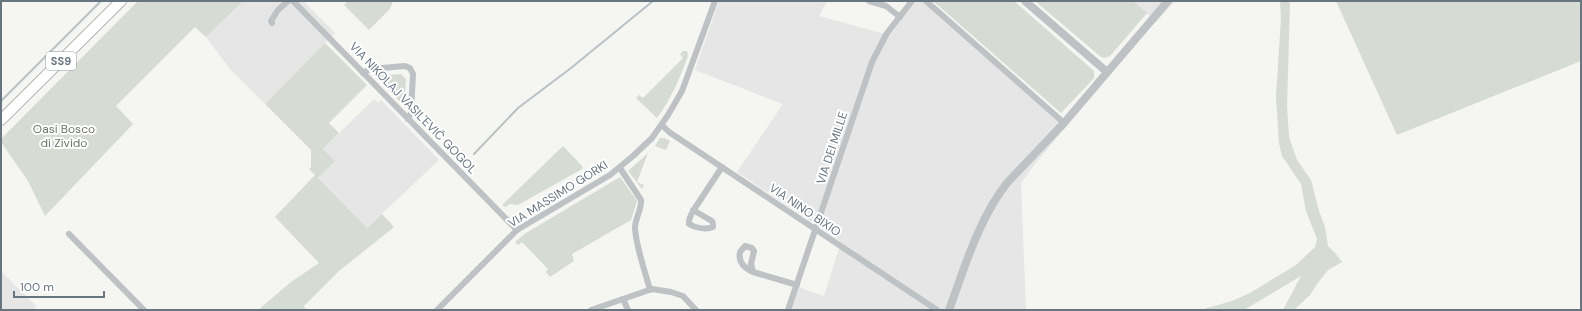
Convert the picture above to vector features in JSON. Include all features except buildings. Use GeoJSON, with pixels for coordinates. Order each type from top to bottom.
{"type":"FeatureCollection","features":[{"type":"Feature","properties":{"kind":"main road","name":"SS9"},"geometry":{"type":"LineString","coordinates":[[1,120],[121,1]]}},
{"type":"Feature","properties":{"kind":"street"},"geometry":{"type":"LineString","coordinates":[[272,23],[272,17],[288,1]]}},
{"type":"Feature","properties":{"kind":"street","name":"VIA NIKOLAJ VASIL'EVIČ GOGOL"},"geometry":{"type":"LineString","coordinates":[[293,1],[517,230]]}},
{"type":"Feature","properties":{"kind":"street","name":"VIA MASSIMO GORKI"},"geometry":{"type":"LineString","coordinates":[[437,310],[517,230],[598,183],[620,168],[647,143],[662,125],[679,97],[688,77],[716,1]]}},
{"type":"Feature","properties":{"kind":"street"},"geometry":{"type":"LineString","coordinates":[[869,1],[886,6],[900,17]]}},
{"type":"Feature","properties":{"kind":"street","name":"VIA DEI MILLE"},"geometry":{"type":"LineString","coordinates":[[788,310],[872,62],[884,37],[912,1]]}},
{"type":"Feature","properties":{"kind":"street"},"geometry":{"type":"LineString","coordinates":[[926,1],[1064,123]]}},
{"type":"Feature","properties":{"kind":"street"},"geometry":{"type":"LineString","coordinates":[[1025,1],[1107,72]]}},
{"type":"Feature","properties":{"kind":"street"},"geometry":{"type":"LineString","coordinates":[[949,310],[982,223],[1000,193],[1015,174],[1064,123],[1168,1]]}},
{"type":"Feature","properties":{"kind":"street"},"geometry":{"type":"LineString","coordinates":[[364,73],[370,69],[405,66],[410,68],[412,74],[411,113],[408,118]]}},
{"type":"Feature","properties":{"kind":"street","name":"VIA NINO BIXIO"},"geometry":{"type":"LineString","coordinates":[[662,125],[669,132],[816,231],[937,310]]}},
{"type":"Feature","properties":{"kind":"street"},"geometry":{"type":"LineString","coordinates":[[694,210],[722,167]]}},
{"type":"Feature","properties":{"kind":"street"},"geometry":{"type":"LineString","coordinates":[[620,168],[641,200],[635,223],[636,234],[650,290]]}},
{"type":"Feature","properties":{"kind":"street"},"geometry":{"type":"LineString","coordinates":[[69,234],[144,310]]}},
{"type":"Feature","properties":{"kind":"street"},"geometry":{"type":"LineString","coordinates":[[753,272],[797,285]]}},
{"type":"Feature","properties":{"kind":"street"},"geometry":{"type":"LineString","coordinates":[[591,310],[650,290],[671,292],[683,296],[696,310]]}},
{"type":"Feature","properties":{"kind":"street"},"geometry":{"type":"LineString","coordinates":[[623,299],[628,310]]}},
{"type":"Feature","properties":{"kind":"shaded area"},"geometry":{"type":"Polygon","coordinates":[[[243,1],[303,1],[335,33],[265,104],[230,69],[206,37],[243,1]]]}},
{"type":"Feature","properties":{"kind":"shaded area"},"geometry":{"type":"Polygon","coordinates":[[[719,1],[827,1],[819,16],[889,35],[916,1],[922,1],[1065,128],[1021,183],[1026,310],[790,310],[798,287],[824,296],[841,242],[737,172],[783,104],[695,70],[719,1]]]}},
{"type":"Feature","properties":{"kind":"shaded area"},"geometry":{"type":"Polygon","coordinates":[[[1133,1],[1175,1],[1156,22],[1133,1]]]}},
{"type":"Feature","properties":{"kind":"shaded area"},"geometry":{"type":"Polygon","coordinates":[[[374,99],[378,103],[381,100],[439,160],[367,228],[318,178],[334,161],[323,149],[374,99]]]}},
{"type":"Feature","properties":{"kind":"shaded area"},"geometry":{"type":"Polygon","coordinates":[[[1,271],[37,307],[33,310],[1,310],[1,271]]]}},
{"type":"Feature","properties":{"kind":"green space","name":"Oasi Bosco di Zivido"},"geometry":{"type":"Polygon","coordinates":[[[138,1],[243,1],[206,37],[195,27],[116,106],[133,124],[45,216],[28,181],[1,142],[1,139],[138,1]]]}},
{"type":"Feature","properties":{"kind":"green space"},"geometry":{"type":"Polygon","coordinates":[[[348,1],[393,1],[390,9],[369,30],[344,5],[348,1]]]}},
{"type":"Feature","properties":{"kind":"green space"},"geometry":{"type":"Polygon","coordinates":[[[933,1],[1014,1],[1094,71],[1094,78],[1061,113],[933,1]]]}},
{"type":"Feature","properties":{"kind":"green space"},"geometry":{"type":"Polygon","coordinates":[[[1035,1],[1133,1],[1147,13],[1110,56],[1105,58],[1101,57],[1035,1]]]}},
{"type":"Feature","properties":{"kind":"green space"},"geometry":{"type":"Polygon","coordinates":[[[1280,1],[1289,1],[1290,4],[1287,106],[1289,137],[1297,160],[1311,180],[1325,227],[1328,246],[1342,262],[1328,270],[1310,295],[1294,310],[1283,310],[1301,276],[1244,310],[1200,310],[1232,301],[1250,293],[1296,265],[1315,247],[1317,239],[1306,211],[1301,184],[1282,156],[1279,143],[1276,97],[1281,18],[1280,1]]]}},
{"type":"Feature","properties":{"kind":"green space"},"geometry":{"type":"Polygon","coordinates":[[[1336,1],[1581,1],[1581,61],[1397,135],[1336,1]]]}},
{"type":"Feature","properties":{"kind":"green space"},"geometry":{"type":"Polygon","coordinates":[[[325,43],[367,85],[329,123],[339,133],[323,149],[335,161],[318,178],[367,228],[382,214],[394,227],[339,271],[304,306],[306,310],[258,310],[291,282],[319,263],[275,217],[315,175],[309,169],[311,167],[311,150],[265,104],[325,43]]]}},
{"type":"Feature","properties":{"kind":"green space"},"geometry":{"type":"Polygon","coordinates":[[[683,51],[687,51],[688,56],[685,64],[671,96],[657,118],[636,98],[639,95],[643,98],[683,58],[680,54],[683,51]]]}},
{"type":"Feature","properties":{"kind":"green space"},"geometry":{"type":"Polygon","coordinates":[[[401,74],[406,79],[404,106],[376,76],[401,74]]]}},
{"type":"Feature","properties":{"kind":"green space"},"geometry":{"type":"Polygon","coordinates":[[[660,138],[670,141],[666,150],[655,146],[660,138]]]}},
{"type":"Feature","properties":{"kind":"green space"},"geometry":{"type":"Polygon","coordinates":[[[563,146],[583,167],[582,169],[518,205],[510,204],[505,207],[502,205],[563,146]]]}},
{"type":"Feature","properties":{"kind":"green space"},"geometry":{"type":"Polygon","coordinates":[[[648,153],[637,182],[644,185],[642,189],[628,171],[648,153]]]}},
{"type":"Feature","properties":{"kind":"green space"},"geometry":{"type":"Polygon","coordinates":[[[620,177],[637,201],[631,220],[572,254],[574,261],[550,277],[546,272],[548,269],[522,242],[518,245],[515,242],[526,233],[620,177]]]}},
{"type":"Feature","properties":{"kind":"waterway"},"geometry":{"type":"LineString","coordinates":[[1,101],[101,1]]}},
{"type":"Feature","properties":{"kind":"waterway"},"geometry":{"type":"LineString","coordinates":[[474,154],[518,108],[571,68],[653,1]]}}]}
